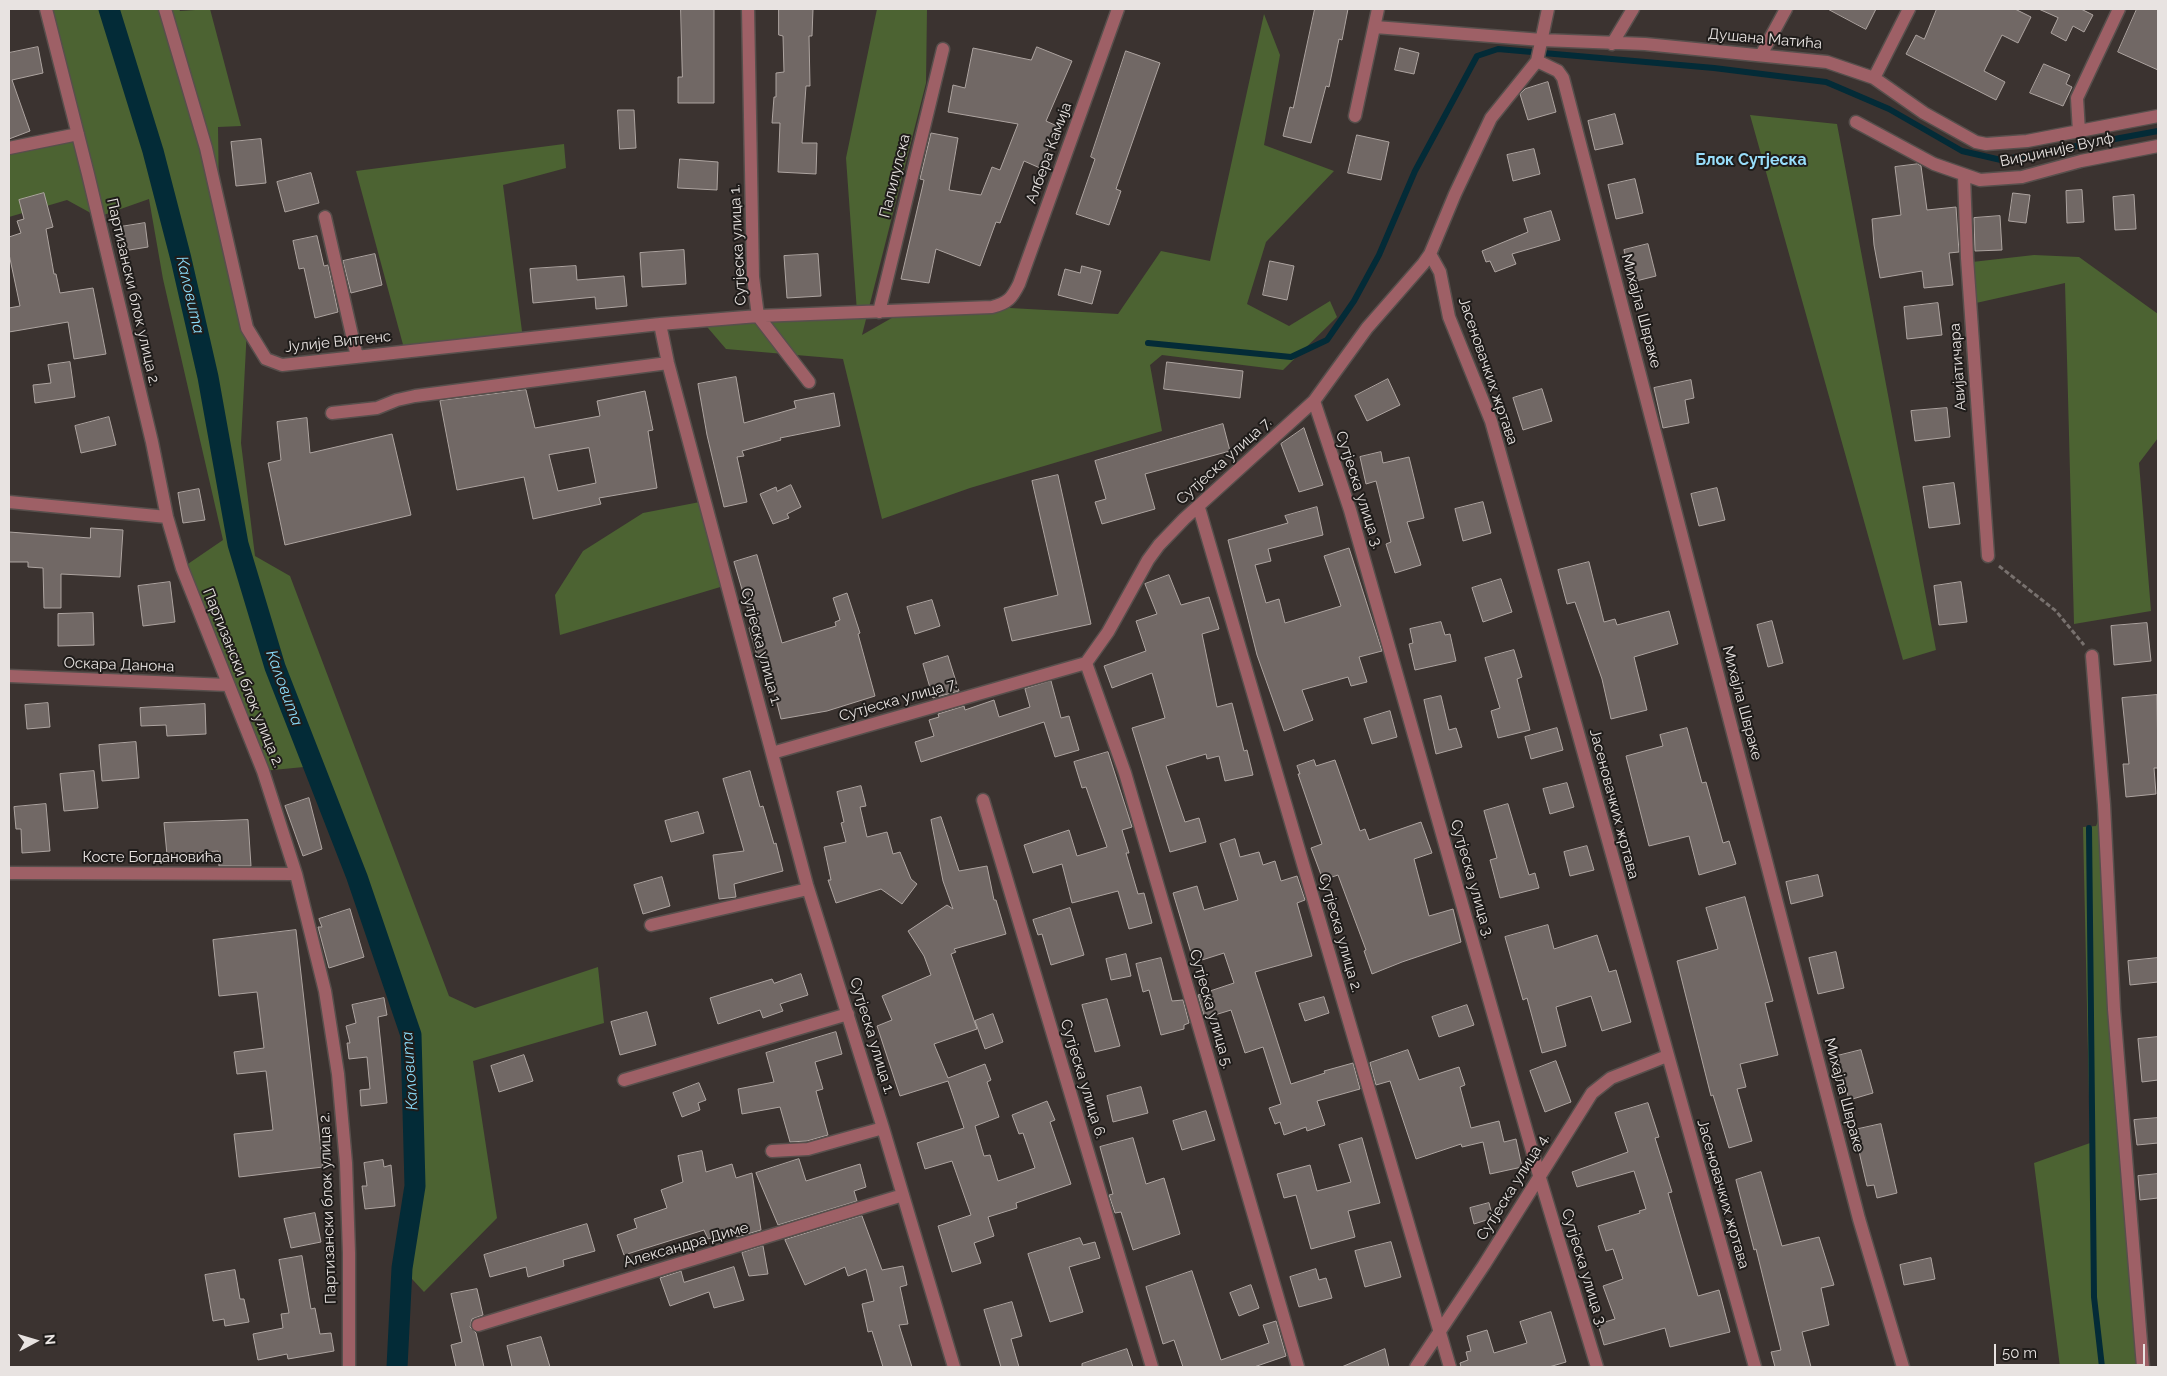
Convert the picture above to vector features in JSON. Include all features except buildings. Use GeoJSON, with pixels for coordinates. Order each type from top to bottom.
{"type":"FeatureCollection","features":[{"type":"Feature","properties":{"kind":"street","name":"Партизански блок улица 2."},"geometry":{"type":"LineString","coordinates":[[46,9],[152,442],[167,516],[182,568],[263,771],[296,874],[324,991],[338,1074],[346,1163],[349,1253],[349,1367]]}},
{"type":"Feature","properties":{"kind":"street","name":"Јулије Витгенс"},"geometry":{"type":"LineString","coordinates":[[165,9],[206,148],[247,328],[255,344],[266,359],[282,365],[660,324]]}},
{"type":"Feature","properties":{"kind":"street","name":"Сутјеска улица 1."},"geometry":{"type":"LineString","coordinates":[[748,9],[754,277],[758,316],[660,324],[668,363],[808,889],[883,1128],[954,1367]]}},
{"type":"Feature","properties":{"kind":"street","name":"Албера Камија"},"geometry":{"type":"LineString","coordinates":[[879,312],[992,307],[1004,304],[1012,299],[1118,9]]}},
{"type":"Feature","properties":{"kind":"street"},"geometry":{"type":"LineString","coordinates":[[1355,116],[1378,9]]}},
{"type":"Feature","properties":{"kind":"street","name":"Сутјеска улица 7."},"geometry":{"type":"LineString","coordinates":[[772,753],[1086,663],[1108,632],[1148,560],[1184,519],[1199,508],[1314,401],[1367,328],[1430,254],[1459,185],[1491,118],[1536,60],[1548,9]]}},
{"type":"Feature","properties":{"kind":"street"},"geometry":{"type":"LineString","coordinates":[[1612,44],[1633,9]]}},
{"type":"Feature","properties":{"kind":"street"},"geometry":{"type":"LineString","coordinates":[[1760,55],[1786,9]]}},
{"type":"Feature","properties":{"kind":"street"},"geometry":{"type":"LineString","coordinates":[[1874,78],[1909,9]]}},
{"type":"Feature","properties":{"kind":"street"},"geometry":{"type":"LineString","coordinates":[[2078,132],[2077,98],[2119,9]]}},
{"type":"Feature","properties":{"kind":"street","name":"Душана Матића"},"geometry":{"type":"LineString","coordinates":[[1375,27],[1542,40],[1645,44],[1827,62],[1874,78],[1924,113],[1981,143],[1998,144],[2027,141],[2158,116]]}},
{"type":"Feature","properties":{"kind":"street","name":"Палилулска"},"geometry":{"type":"LineString","coordinates":[[879,312],[942,48]]}},
{"type":"Feature","properties":{"kind":"street","name":"Михајла Швраке"},"geometry":{"type":"LineString","coordinates":[[1536,60],[1558,71],[1563,78],[1860,1219],[1903,1367]]}},
{"type":"Feature","properties":{"kind":"street","name":"Вирџиније Вулф"},"geometry":{"type":"LineString","coordinates":[[1856,122],[1934,164],[1980,180],[2022,177],[2081,161],[2158,146]]}},
{"type":"Feature","properties":{"kind":"street"},"geometry":{"type":"LineString","coordinates":[[9,148],[78,134]]}},
{"type":"Feature","properties":{"kind":"street","name":"Авијатичара"},"geometry":{"type":"LineString","coordinates":[[1964,176],[1967,258],[1988,556]]}},
{"type":"Feature","properties":{"kind":"street"},"geometry":{"type":"LineString","coordinates":[[325,217],[357,357]]}},
{"type":"Feature","properties":{"kind":"street","name":"Јасеновачких жртава"},"geometry":{"type":"LineString","coordinates":[[1430,254],[1440,272],[1449,317],[1491,420],[1755,1367]]}},
{"type":"Feature","properties":{"kind":"street"},"geometry":{"type":"LineString","coordinates":[[758,316],[879,312]]}},
{"type":"Feature","properties":{"kind":"street"},"geometry":{"type":"LineString","coordinates":[[758,316],[808,382]]}},
{"type":"Feature","properties":{"kind":"street"},"geometry":{"type":"LineString","coordinates":[[332,413],[377,408],[396,400],[415,396],[668,363]]}},
{"type":"Feature","properties":{"kind":"street","name":"Сутјеска улица 3."},"geometry":{"type":"LineString","coordinates":[[1314,401],[1350,510],[1539,1175],[1597,1367]]}},
{"type":"Feature","properties":{"kind":"street"},"geometry":{"type":"LineString","coordinates":[[9,502],[167,516]]}},
{"type":"Feature","properties":{"kind":"street","name":"Сутјеска улица 2."},"geometry":{"type":"LineString","coordinates":[[1199,508],[1450,1367]]}},
{"type":"Feature","properties":{"kind":"street"},"geometry":{"type":"LineString","coordinates":[[2092,656],[2104,805],[2114,1009],[2143,1367]]}},
{"type":"Feature","properties":{"kind":"street","name":"Сутјеска улица 5."},"geometry":{"type":"LineString","coordinates":[[1086,663],[1125,773],[1298,1367]]}},
{"type":"Feature","properties":{"kind":"street","name":"Оскара Данона"},"geometry":{"type":"LineString","coordinates":[[9,676],[228,685]]}},
{"type":"Feature","properties":{"kind":"street","name":"Сутјеска улица 6."},"geometry":{"type":"LineString","coordinates":[[983,800],[1152,1367]]}},
{"type":"Feature","properties":{"kind":"street","name":"Косте Богдановића"},"geometry":{"type":"LineString","coordinates":[[9,873],[296,874]]}},
{"type":"Feature","properties":{"kind":"street"},"geometry":{"type":"LineString","coordinates":[[650,925],[808,889]]}},
{"type":"Feature","properties":{"kind":"street"},"geometry":{"type":"LineString","coordinates":[[624,1080],[848,1014]]}},
{"type":"Feature","properties":{"kind":"street","name":"Сутјеска улица 4."},"geometry":{"type":"LineString","coordinates":[[1416,1367],[1484,1265],[1592,1093],[1601,1084],[1667,1056]]}},
{"type":"Feature","properties":{"kind":"street"},"geometry":{"type":"LineString","coordinates":[[772,1152],[780,1153],[808,1149],[883,1128]]}},
{"type":"Feature","properties":{"kind":"street","name":"Александра Диме"},"geometry":{"type":"LineString","coordinates":[[478,1326],[903,1195]]}},
{"type":"Feature","properties":{"kind":"path"},"geometry":{"type":"LineString","coordinates":[[1988,556],[2012,578],[2060,614],[2092,656]]}},
{"type":"Feature","properties":{"kind":"green space"},"geometry":{"type":"Polygon","coordinates":[[[45,9],[179,9],[180,11],[210,9],[241,126],[218,127],[219,201],[247,328],[241,443],[255,556],[290,576],[449,996],[475,1008],[598,967],[604,1023],[473,1061],[497,1218],[424,1292],[402,1268],[415,1186],[411,1034],[348,855],[314,766],[263,771],[182,568],[223,540],[163,279],[149,199],[98,217],[67,200],[9,217],[9,148],[78,134],[45,9]]]}},
{"type":"Feature","properties":{"kind":"green space"},"geometry":{"type":"Polygon","coordinates":[[[877,9],[927,9],[926,83],[862,335],[904,311],[992,307],[1118,314],[1161,251],[1210,261],[1264,14],[1280,55],[1264,145],[1334,171],[1266,242],[1247,304],[1289,326],[1330,301],[1337,317],[1283,370],[1162,355],[1150,365],[1162,431],[970,488],[882,519],[843,359],[726,349],[702,321],[857,312],[846,158],[877,9]]]}},
{"type":"Feature","properties":{"kind":"green space"},"geometry":{"type":"Polygon","coordinates":[[[1750,115],[1837,124],[1936,650],[1903,660],[1750,115]]]}},
{"type":"Feature","properties":{"kind":"green space"},"geometry":{"type":"Polygon","coordinates":[[[564,144],[566,168],[503,185],[523,339],[405,352],[356,171],[564,144]]]}},
{"type":"Feature","properties":{"kind":"green space"},"geometry":{"type":"Polygon","coordinates":[[[2034,255],[2079,257],[2158,314],[2158,438],[2139,463],[2151,611],[2074,624],[2065,283],[1976,303],[1972,262],[2034,255]]]}},
{"type":"Feature","properties":{"kind":"green space"},"geometry":{"type":"Polygon","coordinates":[[[705,501],[727,585],[560,635],[555,595],[583,551],[643,513],[705,501]]]}},
{"type":"Feature","properties":{"kind":"green space"},"geometry":{"type":"Polygon","coordinates":[[[2104,805],[2104,954],[2138,1367],[2060,1367],[2034,1163],[2090,1143],[2083,827],[2096,826],[2104,805]]]}},
{"type":"Feature","properties":{"kind":"waterway","name":"Каловита"},"geometry":{"type":"LineString","coordinates":[[109,9],[153,151],[181,259],[208,377],[238,544],[275,667],[357,877],[411,1035],[415,1186],[402,1268],[397,1367]]}},
{"type":"Feature","properties":{"kind":"waterway"},"geometry":{"type":"LineString","coordinates":[[1148,343],[1291,357],[1327,340],[1354,301],[1379,255],[1415,171],[1477,56],[1498,49],[1714,68],[1826,82],[1889,109],[1962,151],[2001,160],[2158,131]]}},
{"type":"Feature","properties":{"kind":"waterway"},"geometry":{"type":"LineString","coordinates":[[2089,828],[2094,1297],[2102,1367]]}},
{"type":"Feature","properties":{"kind":"district","name":"Блок Сутјеска"},"geometry":{"type":"Point","coordinates":[1751,160]}}]}
